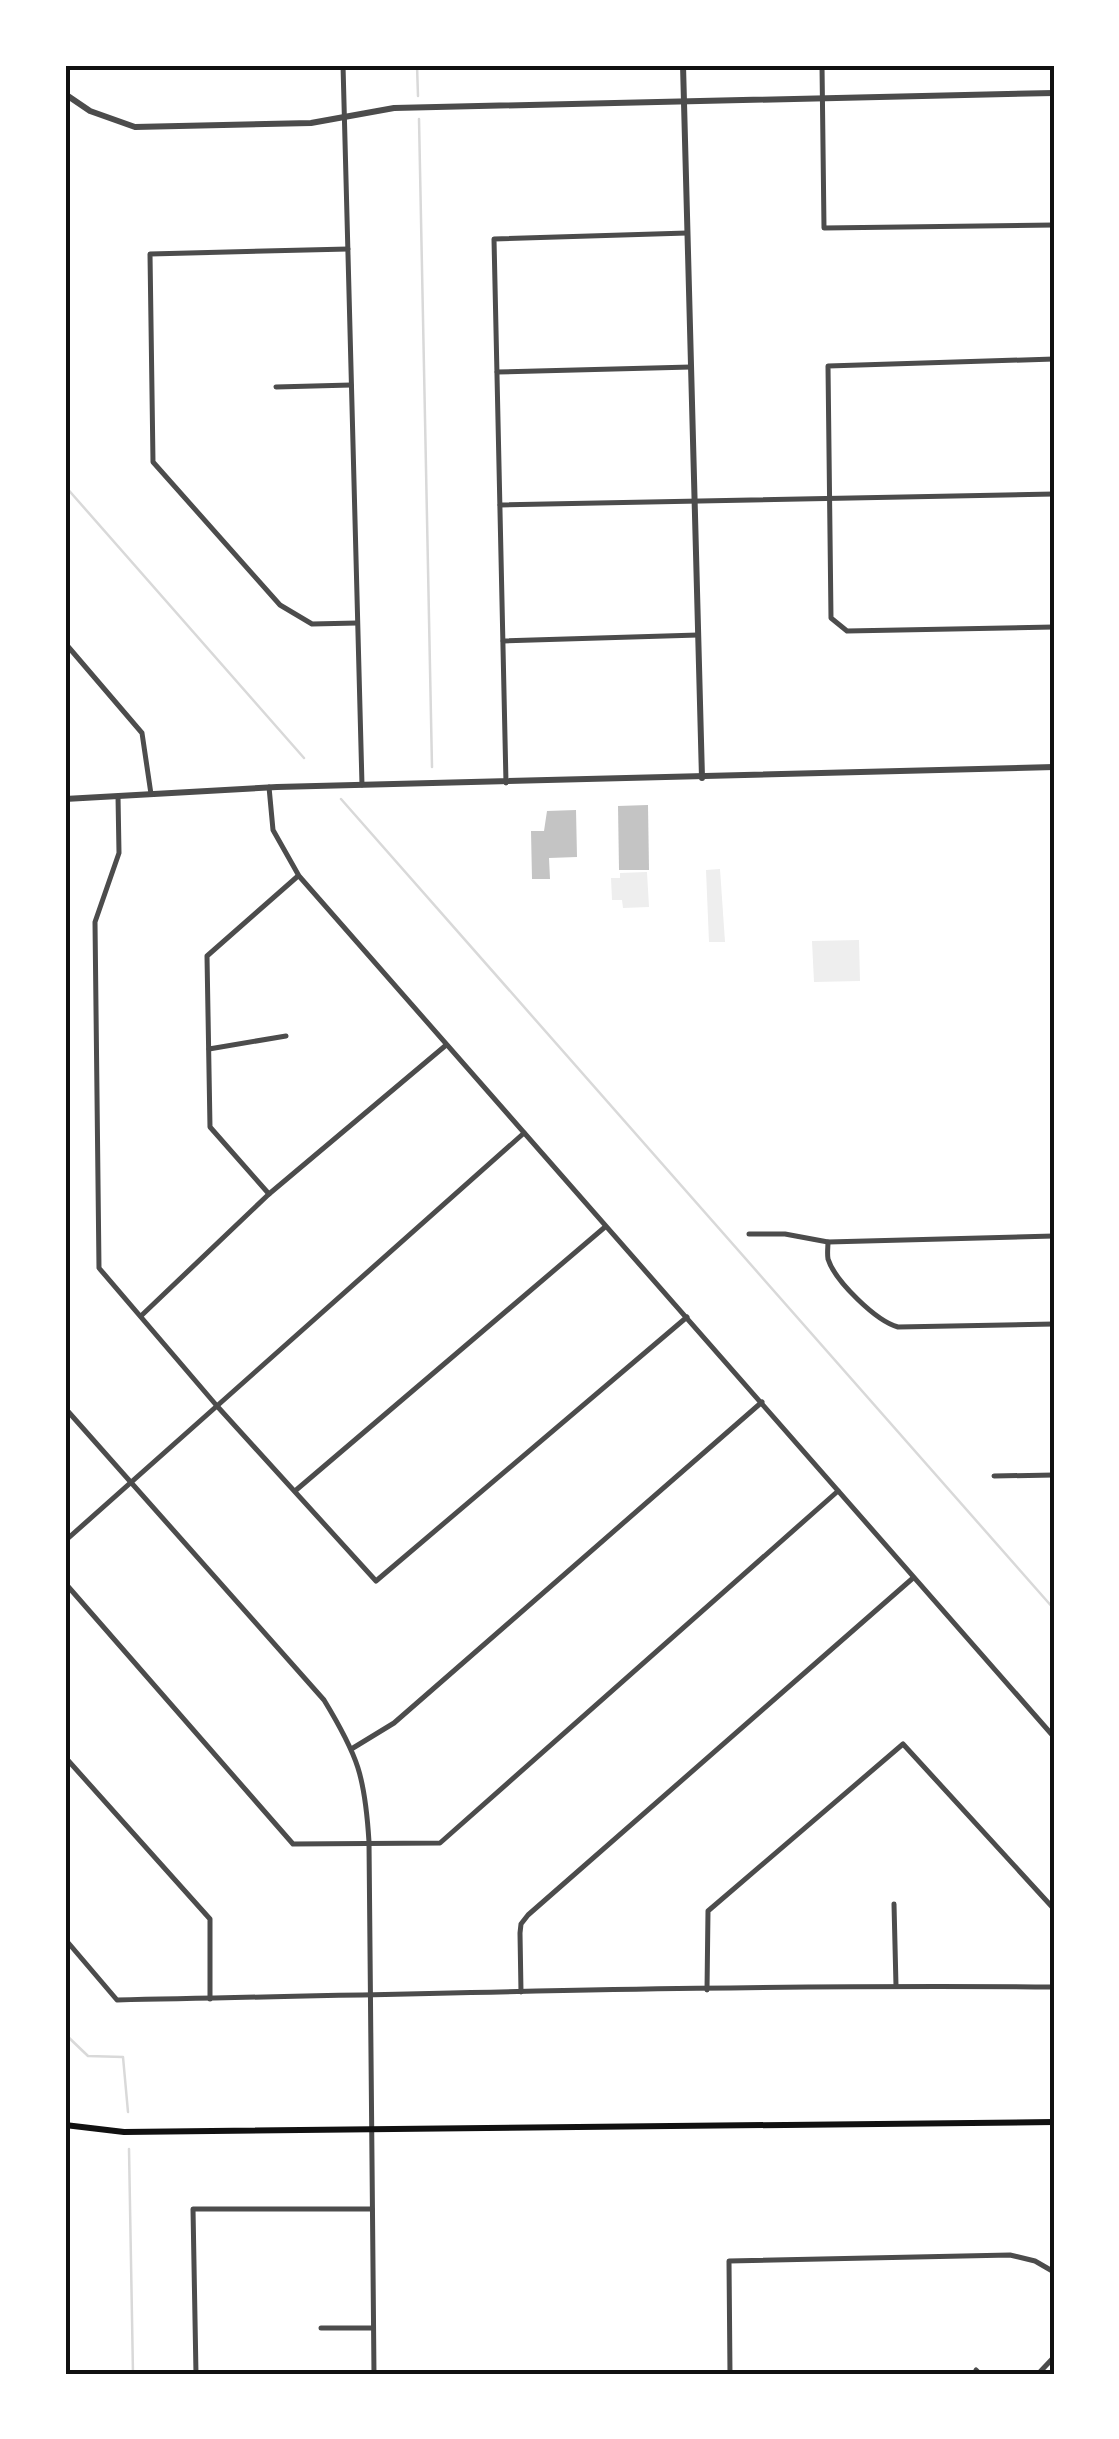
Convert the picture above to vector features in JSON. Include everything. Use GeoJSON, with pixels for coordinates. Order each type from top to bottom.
{"type":"FeatureCollection","features":[{"type":"Feature","properties":{"kind":"main road"},"geometry":{"type":"LineString","coordinates":[[65,2126],[124,2132],[1054,2122]]}},
{"type":"Feature","properties":{"kind":"street"},"geometry":{"type":"LineString","coordinates":[[343,65],[362,786]]}},
{"type":"Feature","properties":{"kind":"street"},"geometry":{"type":"LineString","coordinates":[[683,65],[702,778]]}},
{"type":"Feature","properties":{"kind":"street"},"geometry":{"type":"LineString","coordinates":[[822,65],[824,228],[1054,225]]}},
{"type":"Feature","properties":{"kind":"street"},"geometry":{"type":"LineString","coordinates":[[65,94],[90,111],[135,127],[311,123],[394,108],[1054,93]]}},
{"type":"Feature","properties":{"kind":"street"},"geometry":{"type":"LineString","coordinates":[[506,783],[494,240],[688,234]]}},
{"type":"Feature","properties":{"kind":"street"},"geometry":{"type":"LineString","coordinates":[[348,249],[150,254],[154,462],[280,604],[312,624],[357,623]]}},
{"type":"Feature","properties":{"kind":"street"},"geometry":{"type":"LineString","coordinates":[[1054,360],[828,366],[831,618],[836,626],[847,631],[1054,627]]}},
{"type":"Feature","properties":{"kind":"street"},"geometry":{"type":"LineString","coordinates":[[497,372],[691,366]]}},
{"type":"Feature","properties":{"kind":"street"},"geometry":{"type":"LineString","coordinates":[[276,387],[351,385]]}},
{"type":"Feature","properties":{"kind":"street"},"geometry":{"type":"LineString","coordinates":[[500,504],[1054,494]]}},
{"type":"Feature","properties":{"kind":"street"},"geometry":{"type":"LineString","coordinates":[[503,640],[698,635]]}},
{"type":"Feature","properties":{"kind":"street"},"geometry":{"type":"LineString","coordinates":[[65,642],[142,733],[151,794]]}},
{"type":"Feature","properties":{"kind":"street"},"geometry":{"type":"LineString","coordinates":[[65,799],[270,787],[1054,768]]}},
{"type":"Feature","properties":{"kind":"street"},"geometry":{"type":"LineString","coordinates":[[270,787],[273,830],[299,876],[1054,1737]]}},
{"type":"Feature","properties":{"kind":"street"},"geometry":{"type":"LineString","coordinates":[[118,796],[119,853],[95,922],[100,1268],[376,1582],[686,1317]]}},
{"type":"Feature","properties":{"kind":"street"},"geometry":{"type":"LineString","coordinates":[[269,1194],[210,1127],[207,956],[299,876]]}},
{"type":"Feature","properties":{"kind":"street"},"geometry":{"type":"LineString","coordinates":[[209,1049],[286,1036]]}},
{"type":"Feature","properties":{"kind":"street"},"geometry":{"type":"LineString","coordinates":[[142,1315],[269,1194],[445,1046]]}},
{"type":"Feature","properties":{"kind":"street"},"geometry":{"type":"LineString","coordinates":[[65,1541],[524,1132]]}},
{"type":"Feature","properties":{"kind":"street"},"geometry":{"type":"LineString","coordinates":[[295,1490],[606,1227]]}},
{"type":"Feature","properties":{"kind":"street"},"geometry":{"type":"LineString","coordinates":[[749,1234],[785,1234],[828,1242],[1054,1236]]}},
{"type":"Feature","properties":{"kind":"street"},"geometry":{"type":"LineString","coordinates":[[828,1242],[828,1260],[875,1317],[898,1328],[1054,1324]]}},
{"type":"Feature","properties":{"kind":"street"},"geometry":{"type":"LineString","coordinates":[[353,1748],[394,1723],[762,1402]]}},
{"type":"Feature","properties":{"kind":"street"},"geometry":{"type":"LineString","coordinates":[[65,1408],[324,1700],[353,1748],[366,1791],[369,1842],[374,2374]]}},
{"type":"Feature","properties":{"kind":"street"},"geometry":{"type":"LineString","coordinates":[[994,1476],[1054,1474]]}},
{"type":"Feature","properties":{"kind":"street"},"geometry":{"type":"LineString","coordinates":[[65,1583],[294,1844],[440,1842],[838,1492]]}},
{"type":"Feature","properties":{"kind":"street"},"geometry":{"type":"LineString","coordinates":[[522,1992],[520,1933],[528,1914],[913,1578]]}},
{"type":"Feature","properties":{"kind":"street"},"geometry":{"type":"LineString","coordinates":[[707,1990],[708,1912],[903,1744],[1054,1909]]}},
{"type":"Feature","properties":{"kind":"street"},"geometry":{"type":"LineString","coordinates":[[65,1757],[210,1919],[210,1999]]}},
{"type":"Feature","properties":{"kind":"street"},"geometry":{"type":"LineString","coordinates":[[894,1904],[896,1986]]}},
{"type":"Feature","properties":{"kind":"street"},"geometry":{"type":"LineString","coordinates":[[65,1939],[118,2000],[372,1992],[1054,1988]]}},
{"type":"Feature","properties":{"kind":"street"},"geometry":{"type":"LineString","coordinates":[[196,2374],[193,2208],[372,2209]]}},
{"type":"Feature","properties":{"kind":"street"},"geometry":{"type":"LineString","coordinates":[[730,2374],[729,2261],[1010,2255],[1035,2261],[1054,2272]]}},
{"type":"Feature","properties":{"kind":"street"},"geometry":{"type":"LineString","coordinates":[[320,2328],[373,2328]]}},
{"type":"Feature","properties":{"kind":"street"},"geometry":{"type":"LineString","coordinates":[[1038,2374],[1054,2357]]}},
{"type":"Feature","properties":{"kind":"shaded area"},"geometry":{"type":"Polygon","coordinates":[[[720,869],[725,942],[709,942],[706,870],[720,869]]]}},
{"type":"Feature","properties":{"kind":"shaded area"},"geometry":{"type":"Polygon","coordinates":[[[647,872],[649,907],[623,908],[622,900],[612,900],[611,878],[620,878],[620,873],[647,872]]]}},
{"type":"Feature","properties":{"kind":"shaded area"},"geometry":{"type":"Polygon","coordinates":[[[859,940],[860,981],[814,982],[812,941],[859,940]]]}},
{"type":"Feature","properties":{"kind":"building"},"geometry":{"type":"Polygon","coordinates":[[[648,805],[649,870],[619,870],[618,806],[648,805]]]}},
{"type":"Feature","properties":{"kind":"building"},"geometry":{"type":"Polygon","coordinates":[[[576,810],[577,857],[549,858],[550,879],[532,879],[531,831],[544,831],[547,811],[576,810]]]}},
{"type":"Feature","properties":{"kind":"waterway"},"geometry":{"type":"LineString","coordinates":[[417,65],[418,96]]}},
{"type":"Feature","properties":{"kind":"waterway"},"geometry":{"type":"LineString","coordinates":[[419,119],[432,767]]}},
{"type":"Feature","properties":{"kind":"waterway"},"geometry":{"type":"LineString","coordinates":[[65,486],[304,758]]}},
{"type":"Feature","properties":{"kind":"waterway"},"geometry":{"type":"LineString","coordinates":[[341,799],[1054,1609]]}},
{"type":"Feature","properties":{"kind":"waterway"},"geometry":{"type":"LineString","coordinates":[[65,2034],[88,2056],[123,2057],[128,2112]]}},
{"type":"Feature","properties":{"kind":"waterway"},"geometry":{"type":"LineString","coordinates":[[129,2149],[133,2374]]}}]}
